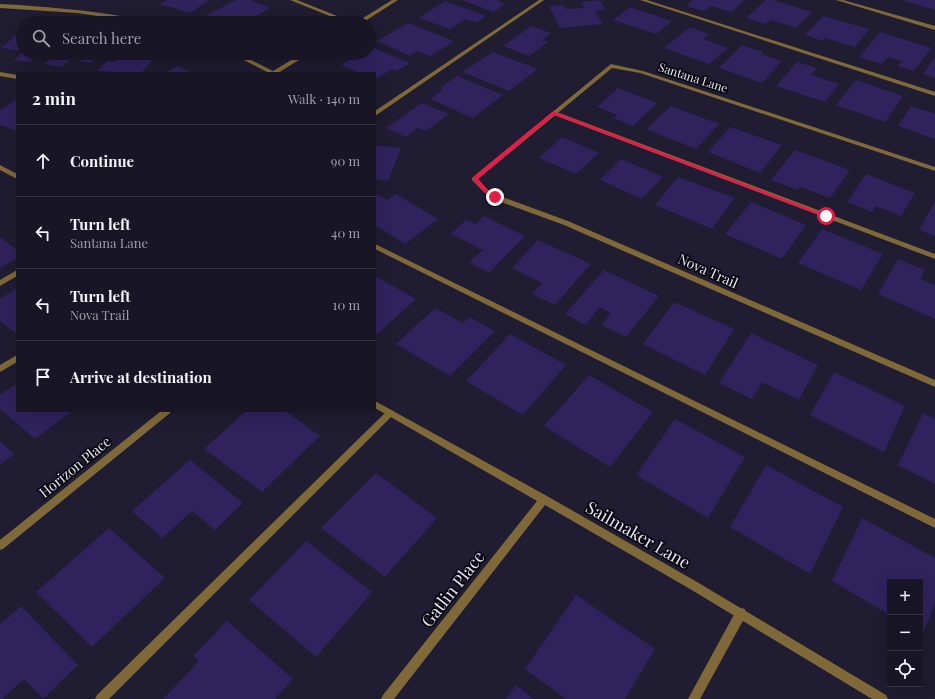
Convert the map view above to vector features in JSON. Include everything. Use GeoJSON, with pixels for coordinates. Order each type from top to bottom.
{"type":"FeatureCollection","features":[{"type":"Feature","properties":{"kind":"street"},"geometry":{"type":"LineString","coordinates":[[292,0],[334,16]]}},
{"type":"Feature","properties":{"kind":"street"},"geometry":{"type":"LineString","coordinates":[[370,16],[396,0]]}},
{"type":"Feature","properties":{"kind":"street"},"geometry":{"type":"LineString","coordinates":[[376,113],[542,0]]}},
{"type":"Feature","properties":{"kind":"street"},"geometry":{"type":"LineString","coordinates":[[642,0],[935,94]]}},
{"type":"Feature","properties":{"kind":"street"},"geometry":{"type":"LineString","coordinates":[[838,0],[935,28]]}},
{"type":"Feature","properties":{"kind":"street"},"geometry":{"type":"LineString","coordinates":[[0,6],[61,9],[118,16]]}},
{"type":"Feature","properties":{"kind":"street"},"geometry":{"type":"LineString","coordinates":[[247,60],[272,72]]}},
{"type":"Feature","properties":{"kind":"street"},"geometry":{"type":"LineString","coordinates":[[276,72],[296,60]]}},
{"type":"Feature","properties":{"kind":"street","name":"Santana Lane"},"geometry":{"type":"LineString","coordinates":[[474,179],[611,66],[641,72],[935,170]]}},
{"type":"Feature","properties":{"kind":"street"},"geometry":{"type":"LineString","coordinates":[[0,74],[16,76]]}},
{"type":"Feature","properties":{"kind":"street"},"geometry":{"type":"LineString","coordinates":[[554,113],[935,257]]}},
{"type":"Feature","properties":{"kind":"street"},"geometry":{"type":"LineString","coordinates":[[0,167],[16,176]]}},
{"type":"Feature","properties":{"kind":"street","name":"Nova Trail"},"geometry":{"type":"LineString","coordinates":[[474,179],[486,191],[495,197],[566,223],[935,384]]}},
{"type":"Feature","properties":{"kind":"street"},"geometry":{"type":"LineString","coordinates":[[376,246],[935,524]]}},
{"type":"Feature","properties":{"kind":"street"},"geometry":{"type":"LineString","coordinates":[[0,283],[16,274]]}},
{"type":"Feature","properties":{"kind":"street"},"geometry":{"type":"LineString","coordinates":[[0,369],[16,359]]}},
{"type":"Feature","properties":{"kind":"street","name":"Sailmaker Lane"},"geometry":{"type":"LineString","coordinates":[[376,405],[544,499],[741,613],[882,699]]}},
{"type":"Feature","properties":{"kind":"street","name":"Horizon Place"},"geometry":{"type":"LineString","coordinates":[[0,546],[166,412]]}},
{"type":"Feature","properties":{"kind":"street"},"geometry":{"type":"LineString","coordinates":[[101,699],[390,413]]}},
{"type":"Feature","properties":{"kind":"street","name":"Gatlin Place"},"geometry":{"type":"LineString","coordinates":[[387,699],[544,499]]}},
{"type":"Feature","properties":{"kind":"street"},"geometry":{"type":"LineString","coordinates":[[694,699],[741,613]]}},
{"type":"Feature","properties":{"kind":"building"},"geometry":{"type":"Polygon","coordinates":[[[167,0],[209,0],[190,13],[160,4],[167,0]]]}},
{"type":"Feature","properties":{"kind":"building"},"geometry":{"type":"Polygon","coordinates":[[[236,0],[250,0],[270,8],[256,16],[205,16],[236,0]]]}},
{"type":"Feature","properties":{"kind":"building"},"geometry":{"type":"Polygon","coordinates":[[[462,0],[501,0],[498,1],[505,4],[494,12],[462,0]]]}},
{"type":"Feature","properties":{"kind":"building"},"geometry":{"type":"Polygon","coordinates":[[[600,0],[606,10],[595,11],[603,24],[560,28],[549,6],[564,5],[566,9],[585,8],[581,2],[600,0]]]}},
{"type":"Feature","properties":{"kind":"building"},"geometry":{"type":"Polygon","coordinates":[[[693,0],[744,1],[732,12],[711,6],[704,11],[686,6],[693,0]]]}},
{"type":"Feature","properties":{"kind":"building"},"geometry":{"type":"Polygon","coordinates":[[[766,0],[773,0],[812,12],[796,28],[771,20],[766,24],[746,18],[766,0]]]}},
{"type":"Feature","properties":{"kind":"building"},"geometry":{"type":"Polygon","coordinates":[[[935,0],[935,10],[904,1],[935,0]]]}},
{"type":"Feature","properties":{"kind":"building"},"geometry":{"type":"Polygon","coordinates":[[[445,1],[486,16],[476,23],[466,19],[450,29],[419,18],[445,1]]]}},
{"type":"Feature","properties":{"kind":"building"},"geometry":{"type":"Polygon","coordinates":[[[630,7],[672,21],[656,34],[613,20],[630,7]]]}},
{"type":"Feature","properties":{"kind":"building"},"geometry":{"type":"Polygon","coordinates":[[[823,16],[869,29],[855,47],[825,38],[823,41],[805,35],[823,16]]]}},
{"type":"Feature","properties":{"kind":"building"},"geometry":{"type":"Polygon","coordinates":[[[408,23],[454,41],[431,56],[417,51],[410,56],[377,41],[408,23]]]}},
{"type":"Feature","properties":{"kind":"building"},"geometry":{"type":"Polygon","coordinates":[[[531,26],[551,33],[542,40],[548,42],[529,56],[503,46],[531,26]]]}},
{"type":"Feature","properties":{"kind":"building"},"geometry":{"type":"Polygon","coordinates":[[[690,27],[709,34],[703,39],[728,48],[709,64],[664,48],[690,27]]]}},
{"type":"Feature","properties":{"kind":"building"},"geometry":{"type":"Polygon","coordinates":[[[880,32],[931,48],[914,71],[898,66],[902,61],[888,57],[882,64],[859,57],[880,32]]]}},
{"type":"Feature","properties":{"kind":"building"},"geometry":{"type":"Polygon","coordinates":[[[16,35],[16,50],[1,48],[16,35]]]}},
{"type":"Feature","properties":{"kind":"building"},"geometry":{"type":"Polygon","coordinates":[[[742,45],[763,52],[761,54],[782,61],[762,83],[719,68],[742,45]]]}},
{"type":"Feature","properties":{"kind":"building"},"geometry":{"type":"Polygon","coordinates":[[[376,49],[410,63],[397,71],[392,69],[376,79],[376,72],[358,72],[341,65],[349,60],[376,60],[376,49]]]}},
{"type":"Feature","properties":{"kind":"building"},"geometry":{"type":"Polygon","coordinates":[[[493,52],[538,69],[509,91],[462,72],[493,52]]]}},
{"type":"Feature","properties":{"kind":"building"},"geometry":{"type":"Polygon","coordinates":[[[935,56],[935,78],[923,74],[935,56]]]}},
{"type":"Feature","properties":{"kind":"building"},"geometry":{"type":"Polygon","coordinates":[[[16,58],[16,60],[32,60],[30,62],[14,60],[16,58]]]}},
{"type":"Feature","properties":{"kind":"building"},"geometry":{"type":"Polygon","coordinates":[[[49,60],[70,60],[61,67],[44,64],[49,60]]]}},
{"type":"Feature","properties":{"kind":"building"},"geometry":{"type":"Polygon","coordinates":[[[76,60],[95,60],[91,63],[76,60]]]}},
{"type":"Feature","properties":{"kind":"building"},"geometry":{"type":"Polygon","coordinates":[[[116,60],[153,60],[142,72],[98,71],[107,61],[114,62],[116,60]]]}},
{"type":"Feature","properties":{"kind":"building"},"geometry":{"type":"Polygon","coordinates":[[[797,62],[817,68],[811,75],[839,84],[825,102],[776,86],[797,62]]]}},
{"type":"Feature","properties":{"kind":"building"},"geometry":{"type":"Polygon","coordinates":[[[178,66],[190,72],[167,72],[178,66]]]}},
{"type":"Feature","properties":{"kind":"building"},"geometry":{"type":"Polygon","coordinates":[[[457,76],[503,95],[473,118],[430,99],[443,89],[440,88],[457,76]]]}},
{"type":"Feature","properties":{"kind":"building"},"geometry":{"type":"Polygon","coordinates":[[[856,80],[903,96],[885,122],[836,105],[856,80]]]}},
{"type":"Feature","properties":{"kind":"building"},"geometry":{"type":"Polygon","coordinates":[[[618,88],[657,103],[633,126],[614,118],[617,115],[597,107],[618,88]]]}},
{"type":"Feature","properties":{"kind":"building"},"geometry":{"type":"Polygon","coordinates":[[[16,100],[16,131],[0,125],[0,110],[16,100]]]}},
{"type":"Feature","properties":{"kind":"building"},"geometry":{"type":"Polygon","coordinates":[[[422,103],[449,114],[426,131],[418,128],[406,137],[386,128],[422,103]]]}},
{"type":"Feature","properties":{"kind":"building"},"geometry":{"type":"Polygon","coordinates":[[[671,106],[719,124],[696,149],[646,129],[671,106]]]}},
{"type":"Feature","properties":{"kind":"building"},"geometry":{"type":"Polygon","coordinates":[[[911,106],[935,114],[935,139],[898,126],[911,106]]]}},
{"type":"Feature","properties":{"kind":"building"},"geometry":{"type":"Polygon","coordinates":[[[730,127],[782,145],[760,173],[708,152],[730,127]]]}},
{"type":"Feature","properties":{"kind":"building"},"geometry":{"type":"Polygon","coordinates":[[[562,137],[599,153],[576,174],[539,158],[562,137]]]}},
{"type":"Feature","properties":{"kind":"building"},"geometry":{"type":"Polygon","coordinates":[[[376,145],[401,148],[388,181],[376,179],[376,145]]]}},
{"type":"Feature","properties":{"kind":"building"},"geometry":{"type":"Polygon","coordinates":[[[795,150],[850,170],[830,198],[800,187],[798,190],[771,180],[795,150]]]}},
{"type":"Feature","properties":{"kind":"building"},"geometry":{"type":"Polygon","coordinates":[[[621,159],[663,177],[642,199],[600,180],[621,159]]]}},
{"type":"Feature","properties":{"kind":"building"},"geometry":{"type":"Polygon","coordinates":[[[866,174],[915,193],[901,216],[876,206],[872,212],[847,202],[866,174]]]}},
{"type":"Feature","properties":{"kind":"building"},"geometry":{"type":"Polygon","coordinates":[[[678,177],[735,198],[712,229],[655,205],[678,177]]]}},
{"type":"Feature","properties":{"kind":"building"},"geometry":{"type":"Polygon","coordinates":[[[376,194],[387,200],[396,194],[438,219],[405,244],[376,226],[376,194]]]}},
{"type":"Feature","properties":{"kind":"building"},"geometry":{"type":"Polygon","coordinates":[[[935,201],[935,236],[919,230],[935,201]]]}},
{"type":"Feature","properties":{"kind":"building"},"geometry":{"type":"Polygon","coordinates":[[[751,202],[806,225],[782,259],[725,234],[751,202]]]}},
{"type":"Feature","properties":{"kind":"building"},"geometry":{"type":"Polygon","coordinates":[[[484,216],[525,236],[489,273],[469,262],[483,250],[451,234],[466,220],[475,224],[484,216]]]}},
{"type":"Feature","properties":{"kind":"building"},"geometry":{"type":"Polygon","coordinates":[[[822,229],[883,254],[861,290],[798,263],[822,229]]]}},
{"type":"Feature","properties":{"kind":"building"},"geometry":{"type":"Polygon","coordinates":[[[0,237],[16,249],[16,259],[0,268],[0,237]]]}},
{"type":"Feature","properties":{"kind":"building"},"geometry":{"type":"Polygon","coordinates":[[[538,240],[591,264],[555,305],[532,294],[542,283],[512,268],[538,240]]]}},
{"type":"Feature","properties":{"kind":"building"},"geometry":{"type":"Polygon","coordinates":[[[898,259],[925,270],[920,279],[935,285],[935,319],[878,294],[898,259]]]}},
{"type":"Feature","properties":{"kind":"building"},"geometry":{"type":"Polygon","coordinates":[[[604,270],[659,296],[626,337],[602,325],[611,313],[600,307],[585,325],[565,314],[604,270]]]}},
{"type":"Feature","properties":{"kind":"building"},"geometry":{"type":"Polygon","coordinates":[[[376,277],[416,299],[376,335],[376,277]]]}},
{"type":"Feature","properties":{"kind":"building"},"geometry":{"type":"Polygon","coordinates":[[[16,289],[16,333],[0,321],[0,299],[16,289]]]}},
{"type":"Feature","properties":{"kind":"building"},"geometry":{"type":"Polygon","coordinates":[[[674,302],[734,329],[705,375],[643,344],[674,302]]]}},
{"type":"Feature","properties":{"kind":"building"},"geometry":{"type":"Polygon","coordinates":[[[435,308],[463,323],[469,317],[495,331],[450,376],[396,344],[435,308]]]}},
{"type":"Feature","properties":{"kind":"building"},"geometry":{"type":"Polygon","coordinates":[[[751,333],[818,365],[799,400],[762,382],[752,399],[719,383],[751,333]]]}},
{"type":"Feature","properties":{"kind":"building"},"geometry":{"type":"Polygon","coordinates":[[[510,334],[566,365],[523,415],[466,381],[510,334]]]}},
{"type":"Feature","properties":{"kind":"building"},"geometry":{"type":"Polygon","coordinates":[[[834,372],[905,406],[884,452],[810,415],[834,372]]]}},
{"type":"Feature","properties":{"kind":"building"},"geometry":{"type":"Polygon","coordinates":[[[589,375],[653,412],[610,467],[544,426],[589,375]]]}},
{"type":"Feature","properties":{"kind":"building"},"geometry":{"type":"Polygon","coordinates":[[[16,384],[16,412],[71,412],[35,439],[0,409],[0,395],[16,384]]]}},
{"type":"Feature","properties":{"kind":"building"},"geometry":{"type":"Polygon","coordinates":[[[245,412],[286,412],[320,436],[262,492],[204,449],[245,412]]]}},
{"type":"Feature","properties":{"kind":"building"},"geometry":{"type":"Polygon","coordinates":[[[923,413],[935,419],[935,484],[898,465],[923,413]]]}},
{"type":"Feature","properties":{"kind":"building"},"geometry":{"type":"Polygon","coordinates":[[[675,419],[745,457],[708,518],[636,475],[675,419]]]}},
{"type":"Feature","properties":{"kind":"building"},"geometry":{"type":"Polygon","coordinates":[[[0,441],[14,454],[0,465],[0,441]]]}},
{"type":"Feature","properties":{"kind":"building"},"geometry":{"type":"Polygon","coordinates":[[[190,460],[243,503],[215,530],[192,511],[162,538],[132,511],[190,460]]]}},
{"type":"Feature","properties":{"kind":"building"},"geometry":{"type":"Polygon","coordinates":[[[766,465],[843,507],[810,574],[730,527],[766,465]]]}},
{"type":"Feature","properties":{"kind":"building"},"geometry":{"type":"Polygon","coordinates":[[[376,473],[437,518],[385,577],[321,528],[376,473]]]}},
{"type":"Feature","properties":{"kind":"building"},"geometry":{"type":"Polygon","coordinates":[[[862,518],[935,558],[935,602],[923,634],[923,579],[887,579],[887,613],[832,581],[862,518]]]}},
{"type":"Feature","properties":{"kind":"building"},"geometry":{"type":"Polygon","coordinates":[[[109,528],[165,578],[92,647],[36,592],[109,528]]]}},
{"type":"Feature","properties":{"kind":"building"},"geometry":{"type":"Polygon","coordinates":[[[306,541],[372,592],[316,657],[249,600],[306,541]]]}},
{"type":"Feature","properties":{"kind":"building"},"geometry":{"type":"Polygon","coordinates":[[[576,595],[655,649],[625,699],[566,699],[525,669],[576,595]]]}},
{"type":"Feature","properties":{"kind":"building"},"geometry":{"type":"Polygon","coordinates":[[[21,606],[78,665],[43,699],[24,679],[3,698],[4,699],[0,699],[0,624],[21,606]]]}},
{"type":"Feature","properties":{"kind":"building"},"geometry":{"type":"Polygon","coordinates":[[[227,621],[293,679],[275,699],[163,699],[199,661],[193,656],[227,621]]]}},
{"type":"Feature","properties":{"kind":"building"},"geometry":{"type":"Polygon","coordinates":[[[516,685],[534,699],[506,699],[516,685]]]}},
{"type":"Feature","properties":{"kind":"route"},"geometry":{"type":"LineString","coordinates":[[495,197],[486,191],[474,179],[554,113],[826,216]]}}]}
